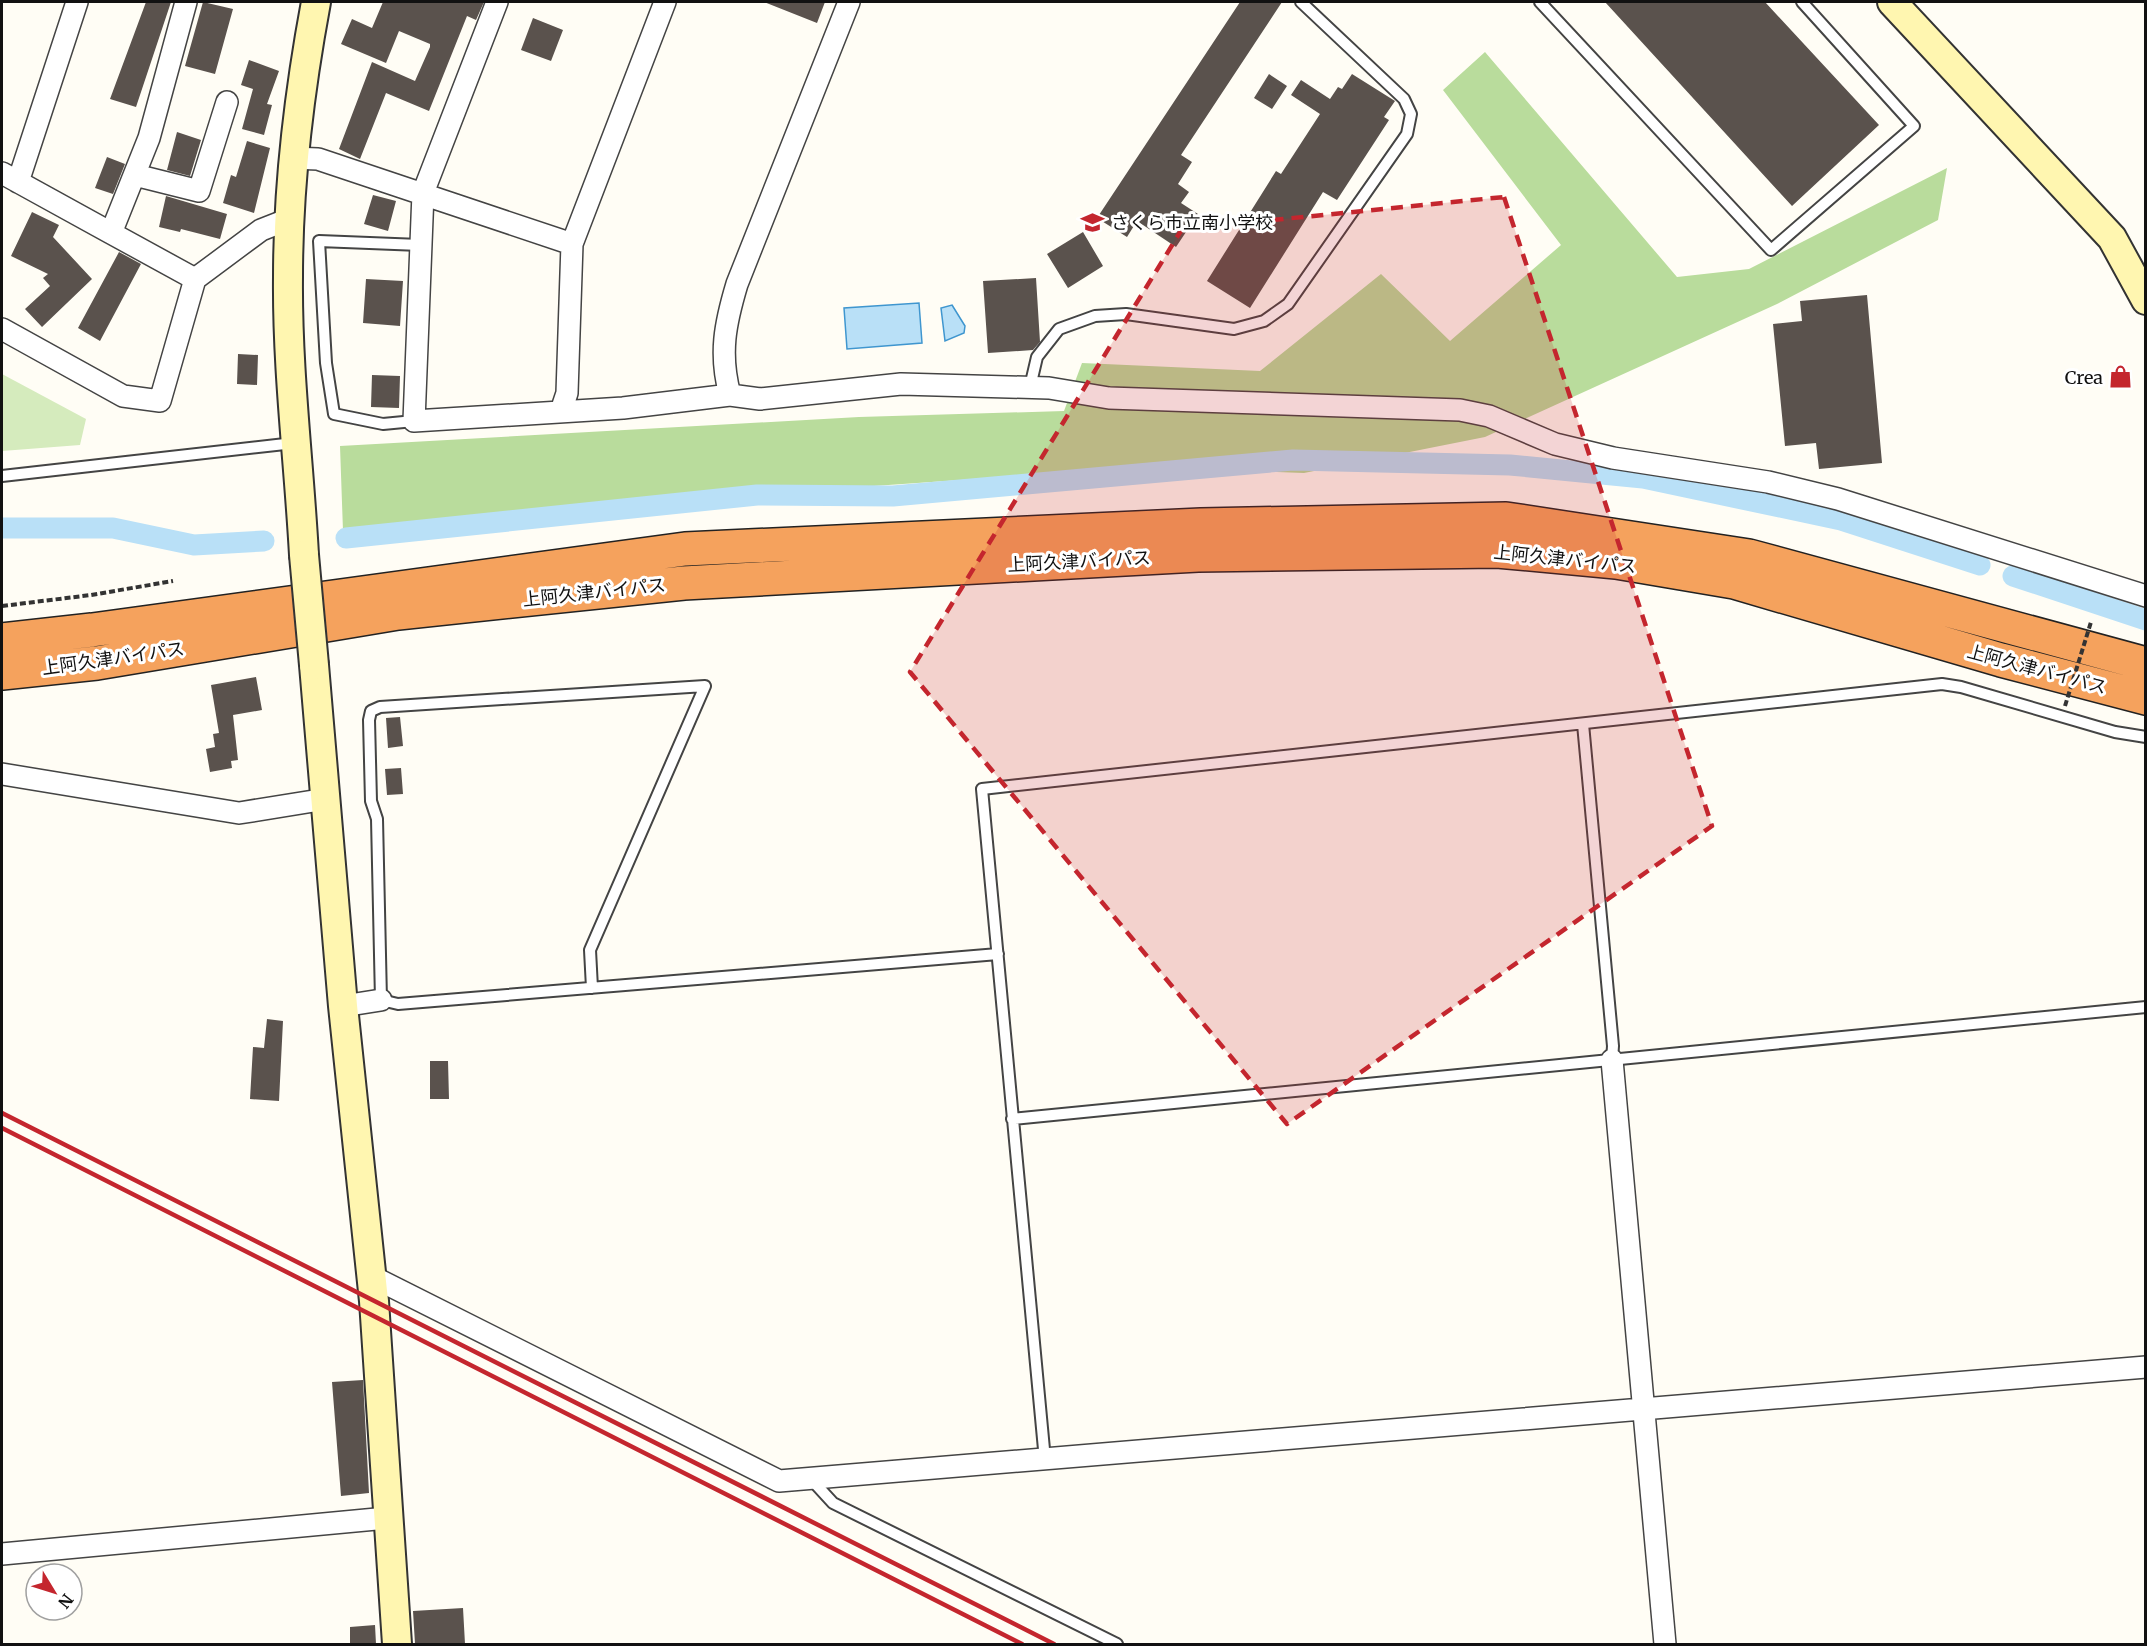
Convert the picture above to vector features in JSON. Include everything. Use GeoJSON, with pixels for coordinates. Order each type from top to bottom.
{"type":"FeatureCollection","features":[{"type":"Feature","properties":{"kind":"highway","name":"上阿久津バイパス"},"geometry":{"type":"LineString","coordinates":[[2,639],[92,630],[686,549],[1201,525],[1506,519],[1749,556],[2145,664]]}},
{"type":"Feature","properties":{"kind":"highway","name":"上阿久津バイパス"},"geometry":{"type":"LineString","coordinates":[[2,673],[97,663],[398,613],[684,583],[1198,555],[1497,551],[1616,562],[1734,582],[2001,660],[2145,698]]}},
{"type":"Feature","properties":{"kind":"street"},"geometry":{"type":"LineString","coordinates":[[77,2],[10,178],[195,279]]}},
{"type":"Feature","properties":{"kind":"street"},"geometry":{"type":"LineString","coordinates":[[111,233],[149,138],[186,2]]}},
{"type":"Feature","properties":{"kind":"street"},"geometry":{"type":"LineString","coordinates":[[316,2],[292,158],[289,219],[289,327],[304,555],[343,1006],[370,1276],[397,1644]]}},
{"type":"Feature","properties":{"kind":"street"},"geometry":{"type":"LineString","coordinates":[[497,2],[423,193],[414,421],[623,408],[730,395],[760,399],[901,384],[1030,387],[1109,398],[1460,410],[1489,416],[1555,444],[1613,458],[1768,482],[1838,499],[2145,596]]}},
{"type":"Feature","properties":{"kind":"street"},"geometry":{"type":"LineString","coordinates":[[561,411],[567,393],[572,244],[665,2]]}},
{"type":"Feature","properties":{"kind":"street"},"geometry":{"type":"LineString","coordinates":[[730,395],[725,378],[724,327],[737,284],[849,2]]}},
{"type":"Feature","properties":{"kind":"street"},"geometry":{"type":"LineString","coordinates":[[1892,2],[2112,238],[2143,288]]}},
{"type":"Feature","properties":{"kind":"street"},"geometry":{"type":"LineString","coordinates":[[135,175],[200,191],[227,102]]}},
{"type":"Feature","properties":{"kind":"street"},"geometry":{"type":"LineString","coordinates":[[292,158],[318,159],[572,244]]}},
{"type":"Feature","properties":{"kind":"street"},"geometry":{"type":"LineString","coordinates":[[2,329],[123,396],[160,401],[195,279],[261,230],[289,219]]}},
{"type":"Feature","properties":{"kind":"street"},"geometry":{"type":"LineString","coordinates":[[2,774],[239,813],[326,799]]}},
{"type":"Feature","properties":{"kind":"street"},"geometry":{"type":"LineString","coordinates":[[343,1006],[381,1000]]}},
{"type":"Feature","properties":{"kind":"street"},"geometry":{"type":"LineString","coordinates":[[1612,1060],[1641,1408],[1665,1644]]}},
{"type":"Feature","properties":{"kind":"street"},"geometry":{"type":"LineString","coordinates":[[370,1276],[779,1481],[2145,1366]]}},
{"type":"Feature","properties":{"kind":"street"},"geometry":{"type":"LineString","coordinates":[[2,1554],[387,1518]]}},
{"type":"Feature","properties":{"kind":"lane"},"geometry":{"type":"LineString","coordinates":[[1030,387],[1037,357],[1059,329],[1095,315],[1126,314],[1234,329],[1264,321],[1288,304],[1407,134],[1411,114],[1404,99],[1301,2]]}},
{"type":"Feature","properties":{"kind":"lane"},"geometry":{"type":"LineString","coordinates":[[1540,2],[1772,250],[1914,126],[1802,2]]}},
{"type":"Feature","properties":{"kind":"lane"},"geometry":{"type":"LineString","coordinates":[[414,421],[383,424],[334,414],[326,363],[319,241],[420,245]]}},
{"type":"Feature","properties":{"kind":"lane"},"geometry":{"type":"LineString","coordinates":[[2,476],[297,443]]}},
{"type":"Feature","properties":{"kind":"lane"},"geometry":{"type":"LineString","coordinates":[[1045,1460],[982,789],[1942,684],[1961,687],[2115,732],[2145,737]]}},
{"type":"Feature","properties":{"kind":"lane"},"geometry":{"type":"LineString","coordinates":[[592,988],[590,950],[705,686],[380,706],[372,711],[369,720],[371,801],[376,819],[381,1000],[399,1004],[592,988],[998,954]]}},
{"type":"Feature","properties":{"kind":"lane"},"geometry":{"type":"LineString","coordinates":[[1583,724],[1613,1046],[1612,1060]]}},
{"type":"Feature","properties":{"kind":"lane"},"geometry":{"type":"LineString","coordinates":[[1012,1119],[2145,1007]]}},
{"type":"Feature","properties":{"kind":"lane"},"geometry":{"type":"LineString","coordinates":[[811,1478],[833,1503],[1117,1644]]}},
{"type":"Feature","properties":{"kind":"path"},"geometry":{"type":"LineString","coordinates":[[2,606],[91,595],[173,581]]}},
{"type":"Feature","properties":{"kind":"path"},"geometry":{"type":"LineString","coordinates":[[2065,706],[2091,622]]}},
{"type":"Feature","properties":{"kind":"highlighted area"},"geometry":{"type":"Polygon","coordinates":[[[1504,197],[1712,826],[1287,1124],[910,672],[1182,229],[1504,197]]]}},
{"type":"Feature","properties":{"kind":"green space"},"geometry":{"type":"Polygon","coordinates":[[[1485,52],[1677,277],[1749,269],[1947,168],[1938,220],[1777,304],[1485,437],[1304,473],[1149,467],[587,506],[343,531],[340,446],[859,417],[1064,411],[1082,363],[1260,371],[1381,274],[1450,341],[1561,245],[1443,90],[1485,52]]]}},
{"type":"Feature","properties":{"kind":"green space"},"geometry":{"type":"Polygon","coordinates":[[[2,374],[86,419],[80,445],[2,451],[2,374]]]}},
{"type":"Feature","properties":{"kind":"water"},"geometry":{"type":"Polygon","coordinates":[[[919,303],[922,343],[847,349],[844,308],[919,303]]]}},
{"type":"Feature","properties":{"kind":"water"},"geometry":{"type":"Polygon","coordinates":[[[952,305],[965,326],[964,333],[945,341],[941,308],[952,305]]]}},
{"type":"Feature","properties":{"kind":"building"},"geometry":{"type":"Polygon","coordinates":[[[146,2],[171,2],[136,107],[110,99],[146,2]]]}},
{"type":"Feature","properties":{"kind":"building"},"geometry":{"type":"Polygon","coordinates":[[[203,2],[233,9],[215,74],[185,66],[203,2]]]}},
{"type":"Feature","properties":{"kind":"building"},"geometry":{"type":"Polygon","coordinates":[[[383,2],[484,2],[476,20],[467,16],[429,111],[386,93],[360,159],[339,149],[372,62],[415,81],[430,47],[430,44],[399,31],[386,63],[341,44],[352,19],[372,28],[383,2]]]}},
{"type":"Feature","properties":{"kind":"building"},"geometry":{"type":"Polygon","coordinates":[[[764,2],[825,2],[817,23],[764,2]]]}},
{"type":"Feature","properties":{"kind":"building"},"geometry":{"type":"Polygon","coordinates":[[[1240,2],[1282,2],[1181,155],[1192,162],[1178,184],[1189,192],[1181,203],[1198,214],[1176,247],[1137,221],[1127,237],[1097,218],[1240,2]]]}},
{"type":"Feature","properties":{"kind":"building"},"geometry":{"type":"Polygon","coordinates":[[[1605,2],[1765,2],[1879,125],[1792,206],[1605,2]]]}},
{"type":"Feature","properties":{"kind":"building"},"geometry":{"type":"Polygon","coordinates":[[[533,18],[563,30],[551,61],[521,50],[533,18]]]}},
{"type":"Feature","properties":{"kind":"building"},"geometry":{"type":"Polygon","coordinates":[[[249,60],[279,71],[267,104],[272,105],[264,135],[242,129],[253,89],[241,85],[249,60]]]}},
{"type":"Feature","properties":{"kind":"building"},"geometry":{"type":"Polygon","coordinates":[[[1269,74],[1287,86],[1272,109],[1254,98],[1269,74]]]}},
{"type":"Feature","properties":{"kind":"building"},"geometry":{"type":"Polygon","coordinates":[[[1352,74],[1395,101],[1384,117],[1389,120],[1337,200],[1323,192],[1250,308],[1207,281],[1276,171],[1281,174],[1320,114],[1291,95],[1301,80],[1330,99],[1338,87],[1342,89],[1352,74]]]}},
{"type":"Feature","properties":{"kind":"building"},"geometry":{"type":"Polygon","coordinates":[[[177,132],[201,140],[190,176],[167,170],[177,132]]]}},
{"type":"Feature","properties":{"kind":"building"},"geometry":{"type":"Polygon","coordinates":[[[247,141],[270,148],[254,213],[223,203],[231,175],[236,177],[247,141]]]}},
{"type":"Feature","properties":{"kind":"building"},"geometry":{"type":"Polygon","coordinates":[[[107,157],[125,164],[113,194],[95,188],[107,157]]]}},
{"type":"Feature","properties":{"kind":"building"},"geometry":{"type":"Polygon","coordinates":[[[373,195],[396,201],[388,231],[364,224],[373,195]]]}},
{"type":"Feature","properties":{"kind":"building"},"geometry":{"type":"Polygon","coordinates":[[[166,196],[227,214],[220,239],[181,229],[180,232],[159,227],[166,196]]]}},
{"type":"Feature","properties":{"kind":"building"},"geometry":{"type":"Polygon","coordinates":[[[32,212],[59,225],[53,237],[92,279],[42,327],[25,309],[50,286],[43,278],[48,274],[11,256],[32,212]]]}},
{"type":"Feature","properties":{"kind":"building"},"geometry":{"type":"Polygon","coordinates":[[[1083,232],[1103,266],[1068,288],[1047,254],[1083,232]]]}},
{"type":"Feature","properties":{"kind":"building"},"geometry":{"type":"Polygon","coordinates":[[[119,252],[141,264],[100,341],[78,328],[119,252]]]}},
{"type":"Feature","properties":{"kind":"building"},"geometry":{"type":"Polygon","coordinates":[[[1036,278],[1040,342],[1033,350],[988,353],[983,281],[1036,278]]]}},
{"type":"Feature","properties":{"kind":"building"},"geometry":{"type":"Polygon","coordinates":[[[366,279],[403,281],[400,326],[363,323],[366,279]]]}},
{"type":"Feature","properties":{"kind":"building"},"geometry":{"type":"Polygon","coordinates":[[[1867,295],[1882,463],[1819,469],[1816,443],[1785,446],[1773,324],[1802,321],[1800,301],[1867,295]]]}},
{"type":"Feature","properties":{"kind":"building"},"geometry":{"type":"Polygon","coordinates":[[[238,354],[258,355],[257,385],[237,384],[238,354]]]}},
{"type":"Feature","properties":{"kind":"building"},"geometry":{"type":"Polygon","coordinates":[[[372,375],[400,376],[399,408],[371,407],[372,375]]]}},
{"type":"Feature","properties":{"kind":"building"},"geometry":{"type":"Polygon","coordinates":[[[256,677],[262,710],[233,715],[238,760],[231,761],[232,768],[210,772],[206,749],[215,747],[213,734],[219,733],[211,685],[256,677]]]}},
{"type":"Feature","properties":{"kind":"building"},"geometry":{"type":"Polygon","coordinates":[[[400,717],[403,746],[388,748],[386,718],[400,717]]]}},
{"type":"Feature","properties":{"kind":"building"},"geometry":{"type":"Polygon","coordinates":[[[401,768],[403,794],[387,795],[385,769],[401,768]]]}},
{"type":"Feature","properties":{"kind":"building"},"geometry":{"type":"Polygon","coordinates":[[[267,1019],[283,1021],[279,1101],[250,1099],[253,1047],[264,1048],[267,1019]]]}},
{"type":"Feature","properties":{"kind":"building"},"geometry":{"type":"Polygon","coordinates":[[[430,1061],[448,1061],[449,1099],[430,1099],[430,1061]]]}},
{"type":"Feature","properties":{"kind":"building"},"geometry":{"type":"Polygon","coordinates":[[[363,1380],[369,1493],[341,1496],[332,1382],[363,1380]]]}},
{"type":"Feature","properties":{"kind":"building"},"geometry":{"type":"Polygon","coordinates":[[[463,1608],[465,1644],[415,1644],[413,1611],[463,1608]]]}},
{"type":"Feature","properties":{"kind":"building"},"geometry":{"type":"Polygon","coordinates":[[[375,1625],[376,1644],[350,1644],[350,1627],[375,1625]]]}},
{"type":"Feature","properties":{"kind":"waterway"},"geometry":{"type":"LineString","coordinates":[[346,538],[757,495],[893,496],[1293,460],[1510,465],[1643,478],[1841,520],[1980,565]]}},
{"type":"Feature","properties":{"kind":"waterway"},"geometry":{"type":"LineString","coordinates":[[2,528],[113,528],[194,545],[264,541]]}},
{"type":"Feature","properties":{"kind":"waterway"},"geometry":{"type":"LineString","coordinates":[[2013,576],[2146,620]]}},
{"type":"Feature","properties":{"kind":"railway"},"geometry":{"type":"LineString","coordinates":[[2,1113],[1054,1644]]}},
{"type":"Feature","properties":{"kind":"railway"},"geometry":{"type":"LineString","coordinates":[[2,1128],[1022,1644]]}},
{"type":"Feature","properties":{"kind":"place","name":"さくら市立南小学校"},"geometry":{"type":"Point","coordinates":[1093,222]}},
{"type":"Feature","properties":{"kind":"place","name":"Crea"},"geometry":{"type":"Point","coordinates":[2121,377]}}]}
